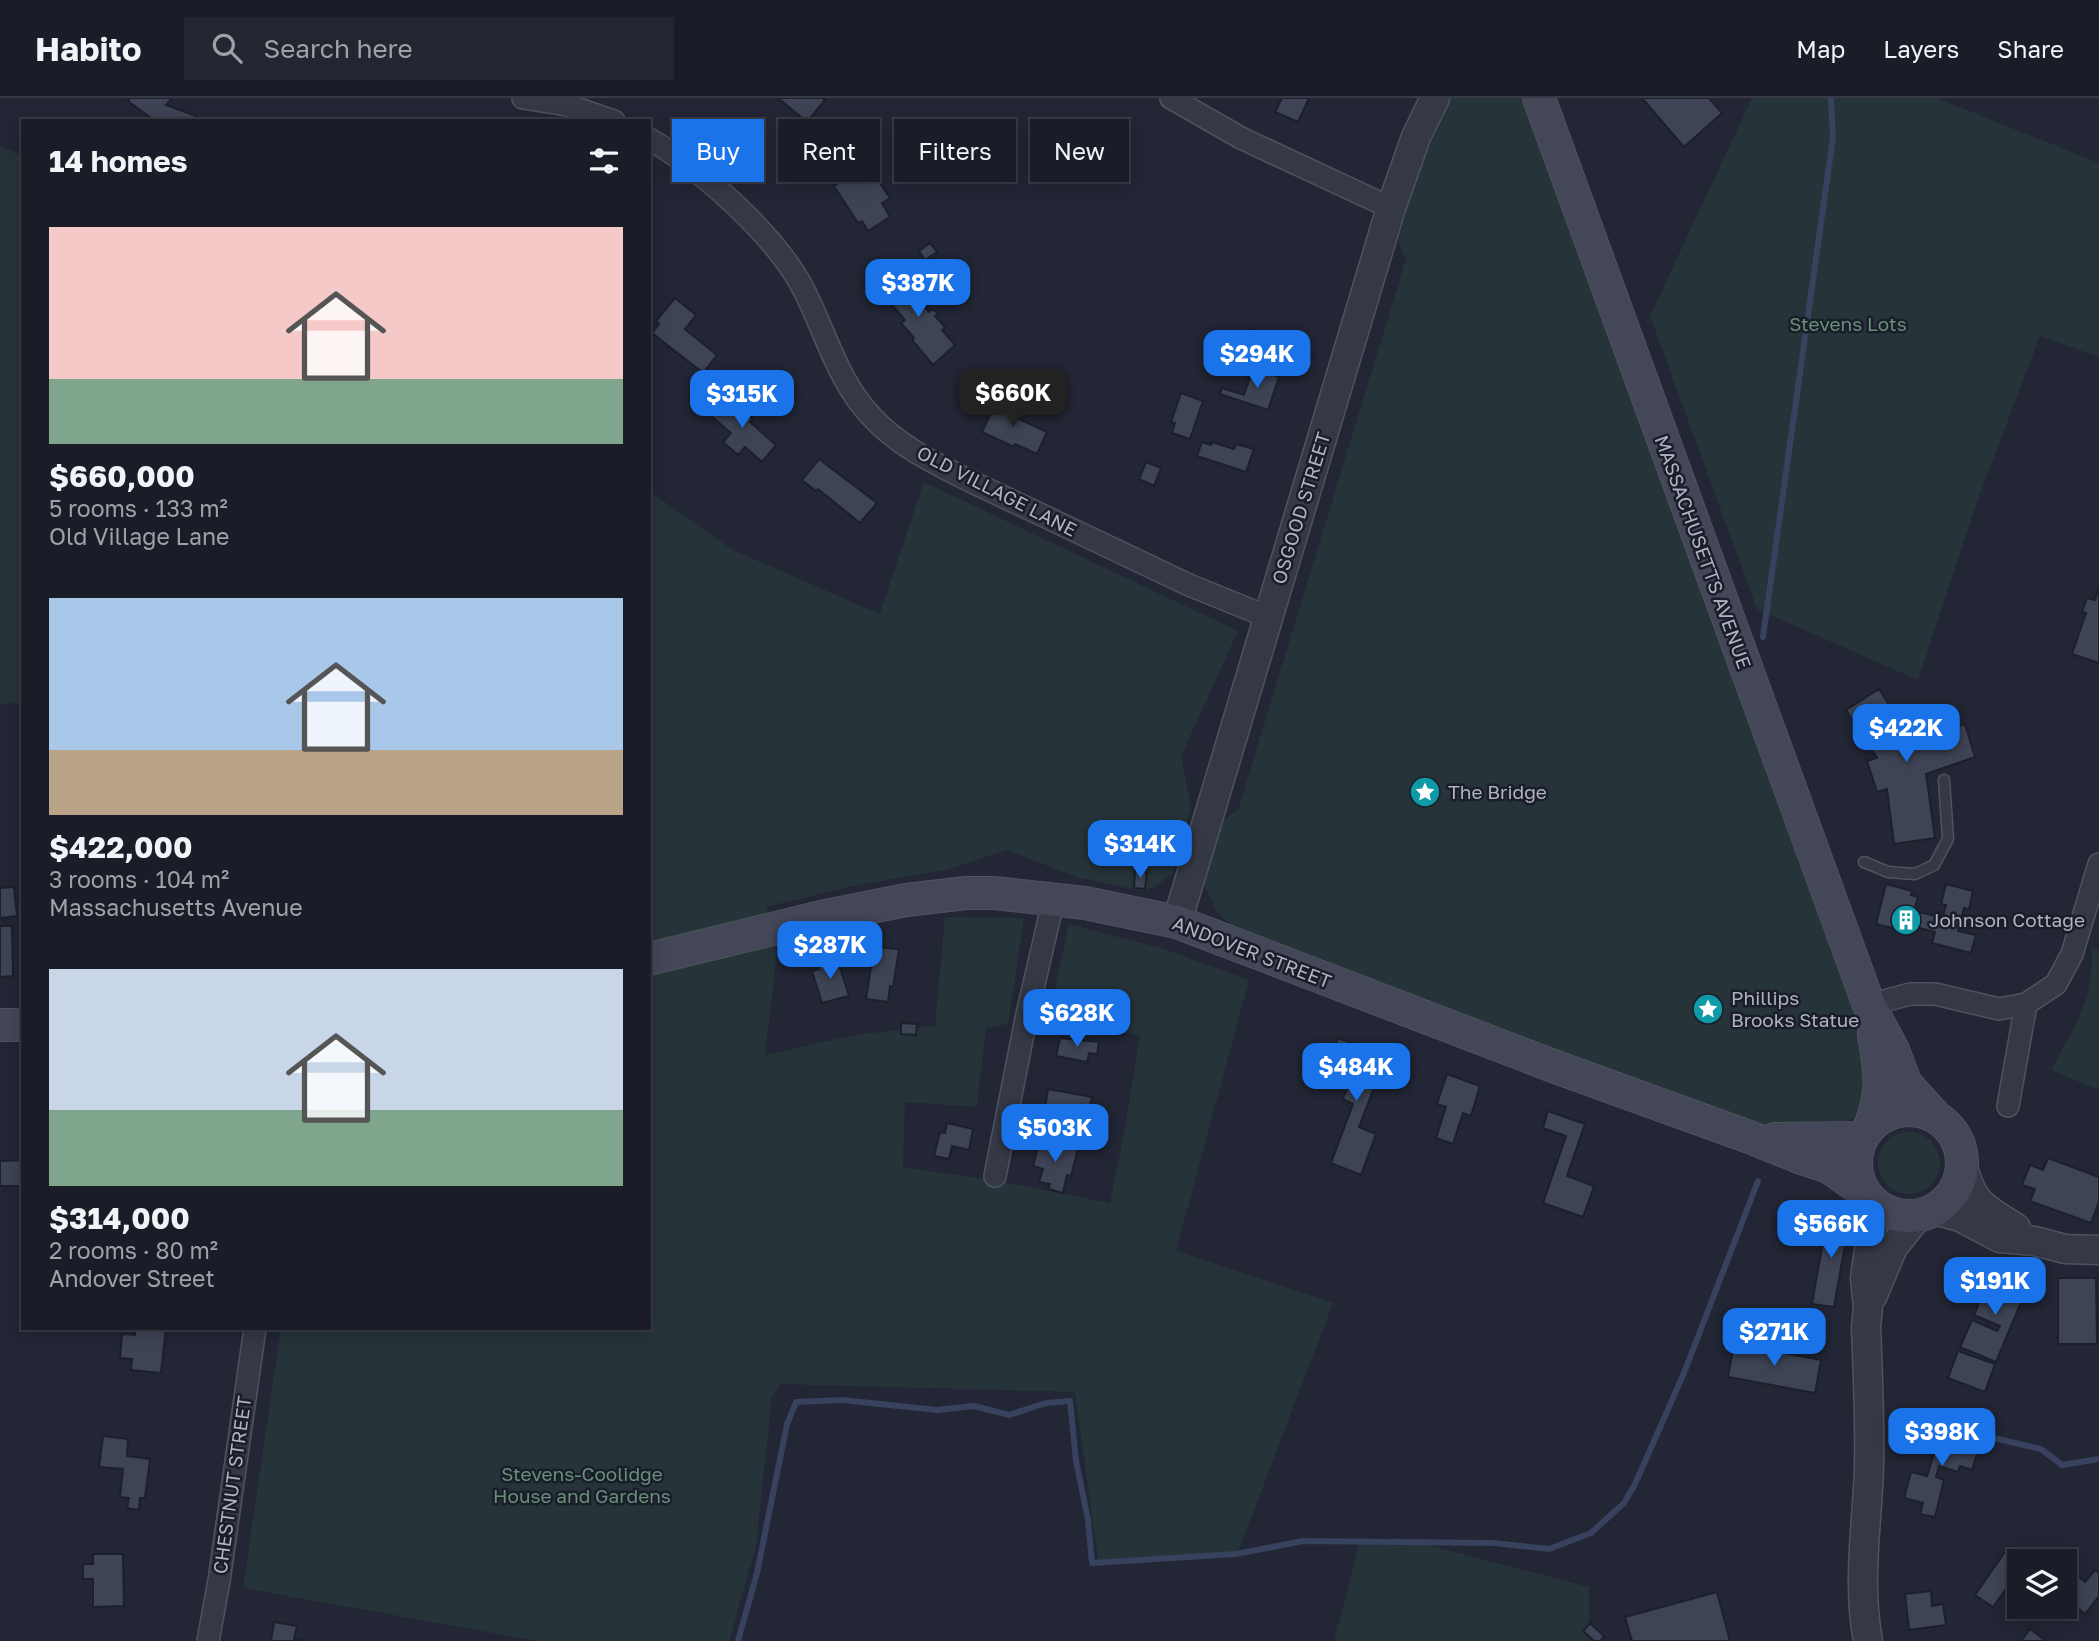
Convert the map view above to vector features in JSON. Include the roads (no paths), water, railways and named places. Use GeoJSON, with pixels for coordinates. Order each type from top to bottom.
{"type":"FeatureCollection","features":[{"type":"Feature","properties":{"kind":"main road","name":"MASSACHUSETTS AVENUE"},"geometry":{"type":"LineString","coordinates":[[1539,98],[1869,1005],[1893,1050],[1906,1084],[1936,1117]]}},
{"type":"Feature","properties":{"kind":"main road","name":"ANDOVER STREET"},"geometry":{"type":"LineString","coordinates":[[651,959],[821,917],[906,900],[966,893],[1054,898],[1177,922],[1515,1052],[1829,1167],[1868,1196]]}},
{"type":"Feature","properties":{"kind":"main road","name":"MASSACHUSETTS AVENUE"},"geometry":{"type":"LineString","coordinates":[[1866,1132],[1879,1103],[1880,1076],[1869,1005]]}},
{"type":"Feature","properties":{"kind":"main road"},"geometry":{"type":"LineString","coordinates":[[0,1025],[21,1025]]}},
{"type":"Feature","properties":{"kind":"main road"},"geometry":{"type":"LineString","coordinates":[[1901,1111],[1922,1112],[1936,1117],[1952,1132],[1958,1142],[1962,1164],[1955,1191],[1926,1213],[1901,1216],[1885,1211],[1868,1196],[1858,1179],[1856,1165],[1866,1132],[1881,1118],[1901,1111]]}},
{"type":"Feature","properties":{"kind":"main road","name":"ANDOVER STREET"},"geometry":{"type":"LineString","coordinates":[[1752,1138],[1822,1140],[1866,1132]]}},
{"type":"Feature","properties":{"kind":"street"},"geometry":{"type":"LineString","coordinates":[[523,98],[567,105],[608,119]]}},
{"type":"Feature","properties":{"kind":"street"},"geometry":{"type":"LineString","coordinates":[[1171,98],[1241,138],[1391,208]]}},
{"type":"Feature","properties":{"kind":"street","name":"OSGOOD STREET"},"geometry":{"type":"LineString","coordinates":[[1177,922],[1391,208],[1416,137],[1435,98]]}},
{"type":"Feature","properties":{"kind":"street","name":"OLD VILLAGE LANE"},"geometry":{"type":"LineString","coordinates":[[651,140],[720,193],[774,247],[799,281],[848,385],[871,416],[889,432],[934,463],[968,480],[1189,585],[1268,617]]}},
{"type":"Feature","properties":{"kind":"street"},"geometry":{"type":"LineString","coordinates":[[1869,1005],[1910,993],[1935,994],[1998,1009],[2026,1004],[2056,984],[2072,954],[2099,864]]}},
{"type":"Feature","properties":{"kind":"street"},"geometry":{"type":"LineString","coordinates":[[995,1176],[1027,1014],[1054,898]]}},
{"type":"Feature","properties":{"kind":"street"},"geometry":{"type":"LineString","coordinates":[[2008,1106],[2026,1004]]}},
{"type":"Feature","properties":{"kind":"street"},"geometry":{"type":"LineString","coordinates":[[1962,1164],[1975,1199],[1994,1216],[2035,1241]]}},
{"type":"Feature","properties":{"kind":"street"},"geometry":{"type":"LineString","coordinates":[[1868,1196],[1873,1223],[1865,1278],[1868,1307],[1866,1327],[1869,1468],[1863,1577],[1868,1641]]}},
{"type":"Feature","properties":{"kind":"street"},"geometry":{"type":"LineString","coordinates":[[1868,1307],[1893,1247],[1926,1213],[1960,1217],[2000,1238],[2035,1241],[2065,1249],[2099,1250]]}},
{"type":"Feature","properties":{"kind":"street","name":"CHESTNUT STREET"},"geometry":{"type":"LineString","coordinates":[[208,1641],[255,1330]]}},
{"type":"Feature","properties":{"kind":"lane"},"geometry":{"type":"LineString","coordinates":[[1864,862],[1888,872],[1915,874],[1934,865],[1948,839],[1944,780]]}},
{"type":"Feature","properties":{"kind":"waterway"},"geometry":{"type":"LineString","coordinates":[[1763,637],[1833,137],[1831,98]]}},
{"type":"Feature","properties":{"kind":"waterway"},"geometry":{"type":"LineString","coordinates":[[738,1641],[757,1573],[787,1424],[796,1402],[842,1400],[937,1410],[974,1406],[1009,1415],[1046,1403],[1070,1401],[1076,1461],[1088,1520],[1092,1563],[1236,1554],[1303,1541],[1494,1543],[1549,1549],[1591,1533],[1624,1503],[1635,1484],[1684,1373],[1758,1181]]}},
{"type":"Feature","properties":{"kind":"waterway"},"geometry":{"type":"LineString","coordinates":[[1985,1436],[2041,1449],[2062,1465],[2099,1459]]}},
{"type":"Feature","properties":{"kind":"place","name":"The Bridge"},"geometry":{"type":"Point","coordinates":[1425,792]}},
{"type":"Feature","properties":{"kind":"place","name":"Johnson Cottage"},"geometry":{"type":"Point","coordinates":[1906,920]}},
{"type":"Feature","properties":{"kind":"place","name":"Phillips Brooks Statue"},"geometry":{"type":"Point","coordinates":[1708,1009]}},
{"type":"Feature","properties":{"kind":"park label","name":"Stevens Lots"},"geometry":{"type":"Point","coordinates":[1848,324]}},
{"type":"Feature","properties":{"kind":"park label","name":"Stevens-Coolidge House and Gardens"},"geometry":{"type":"Point","coordinates":[582,1485]}}]}
